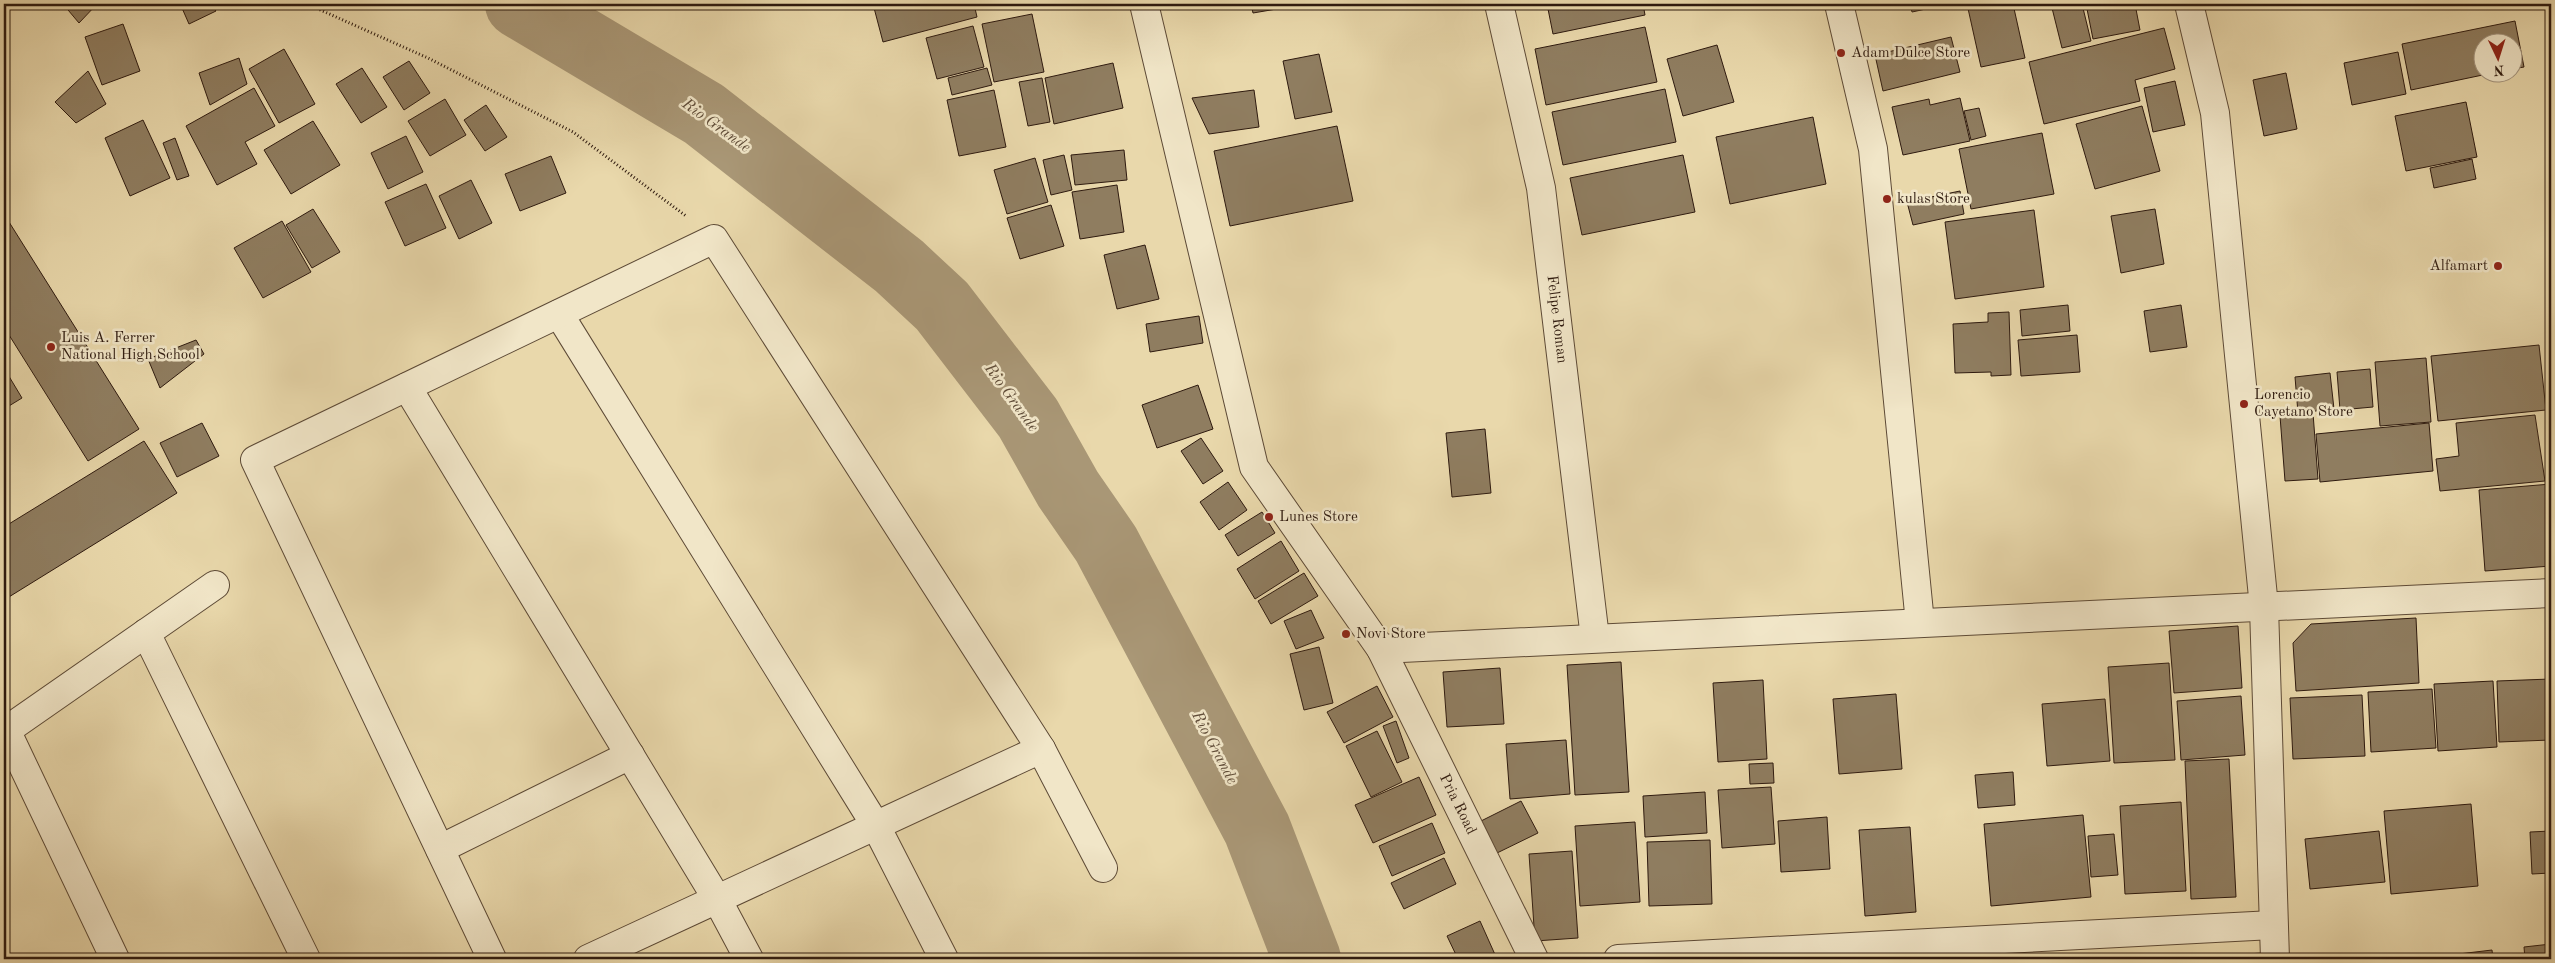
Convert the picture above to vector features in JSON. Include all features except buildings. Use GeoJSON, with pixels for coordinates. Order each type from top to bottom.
{"type":"FeatureCollection","features":[{"type":"Feature","properties":{"kind":"street","name":"Pria Road"},"geometry":{"type":"LineString","coordinates":[[1144,4],[1254,467],[1381,649],[1534,959]]}},
{"type":"Feature","properties":{"kind":"street","name":"Felipe Roman"},"geometry":{"type":"LineString","coordinates":[[1499,4],[1541,188],[1595,638]]}},
{"type":"Feature","properties":{"kind":"street"},"geometry":{"type":"LineString","coordinates":[[1839,4],[1873,149],[1920,623]]}},
{"type":"Feature","properties":{"kind":"street"},"geometry":{"type":"LineString","coordinates":[[2189,4],[2215,113],[2264,607],[2275,959]]}},
{"type":"Feature","properties":{"kind":"street"},"geometry":{"type":"LineString","coordinates":[[492,959],[255,460],[714,238],[1041,749],[1103,868]]}},
{"type":"Feature","properties":{"kind":"street"},"geometry":{"type":"LineString","coordinates":[[559,314],[876,826],[944,959]]}},
{"type":"Feature","properties":{"kind":"street"},"geometry":{"type":"LineString","coordinates":[[407,387],[717,899],[750,959]]}},
{"type":"Feature","properties":{"kind":"street"},"geometry":{"type":"LineString","coordinates":[[115,959],[5,731],[215,585]]}},
{"type":"Feature","properties":{"kind":"street"},"geometry":{"type":"LineString","coordinates":[[1381,649],[2551,593]]}},
{"type":"Feature","properties":{"kind":"street"},"geometry":{"type":"LineString","coordinates":[[146,633],[306,959]]}},
{"type":"Feature","properties":{"kind":"street"},"geometry":{"type":"LineString","coordinates":[[588,959],[1041,749]]}},
{"type":"Feature","properties":{"kind":"street"},"geometry":{"type":"LineString","coordinates":[[440,849],[630,755]]}},
{"type":"Feature","properties":{"kind":"street"},"geometry":{"type":"LineString","coordinates":[[1618,959],[2273,924]]}},
{"type":"Feature","properties":{"kind":"path"},"geometry":{"type":"LineString","coordinates":[[307,4],[428,58],[573,132],[677,208],[714,238]]}},
{"type":"Feature","properties":{"kind":"waterway","name":"Rio Grande"},"geometry":{"type":"LineString","coordinates":[[519,4],[704,114],[899,266],[942,306],[1028,418],[1068,489],[1106,544],[1257,829],[1307,959]]}},
{"type":"Feature","properties":{"kind":"place","name":"Adam Dulce Store"},"geometry":{"type":"Point","coordinates":[1841,53]}},
{"type":"Feature","properties":{"kind":"place","name":"kulas Store"},"geometry":{"type":"Point","coordinates":[1887,199]}},
{"type":"Feature","properties":{"kind":"place","name":"Alfamart"},"geometry":{"type":"Point","coordinates":[2498,266]}},
{"type":"Feature","properties":{"kind":"place","name":"Luis A. Ferrer National High School"},"geometry":{"type":"Point","coordinates":[51,347]}},
{"type":"Feature","properties":{"kind":"place","name":"Lorencio Cayetano Store"},"geometry":{"type":"Point","coordinates":[2244,404]}},
{"type":"Feature","properties":{"kind":"place","name":"Lunes Store"},"geometry":{"type":"Point","coordinates":[1269,517]}},
{"type":"Feature","properties":{"kind":"place","name":"Novi Store"},"geometry":{"type":"Point","coordinates":[1346,634]}}]}
